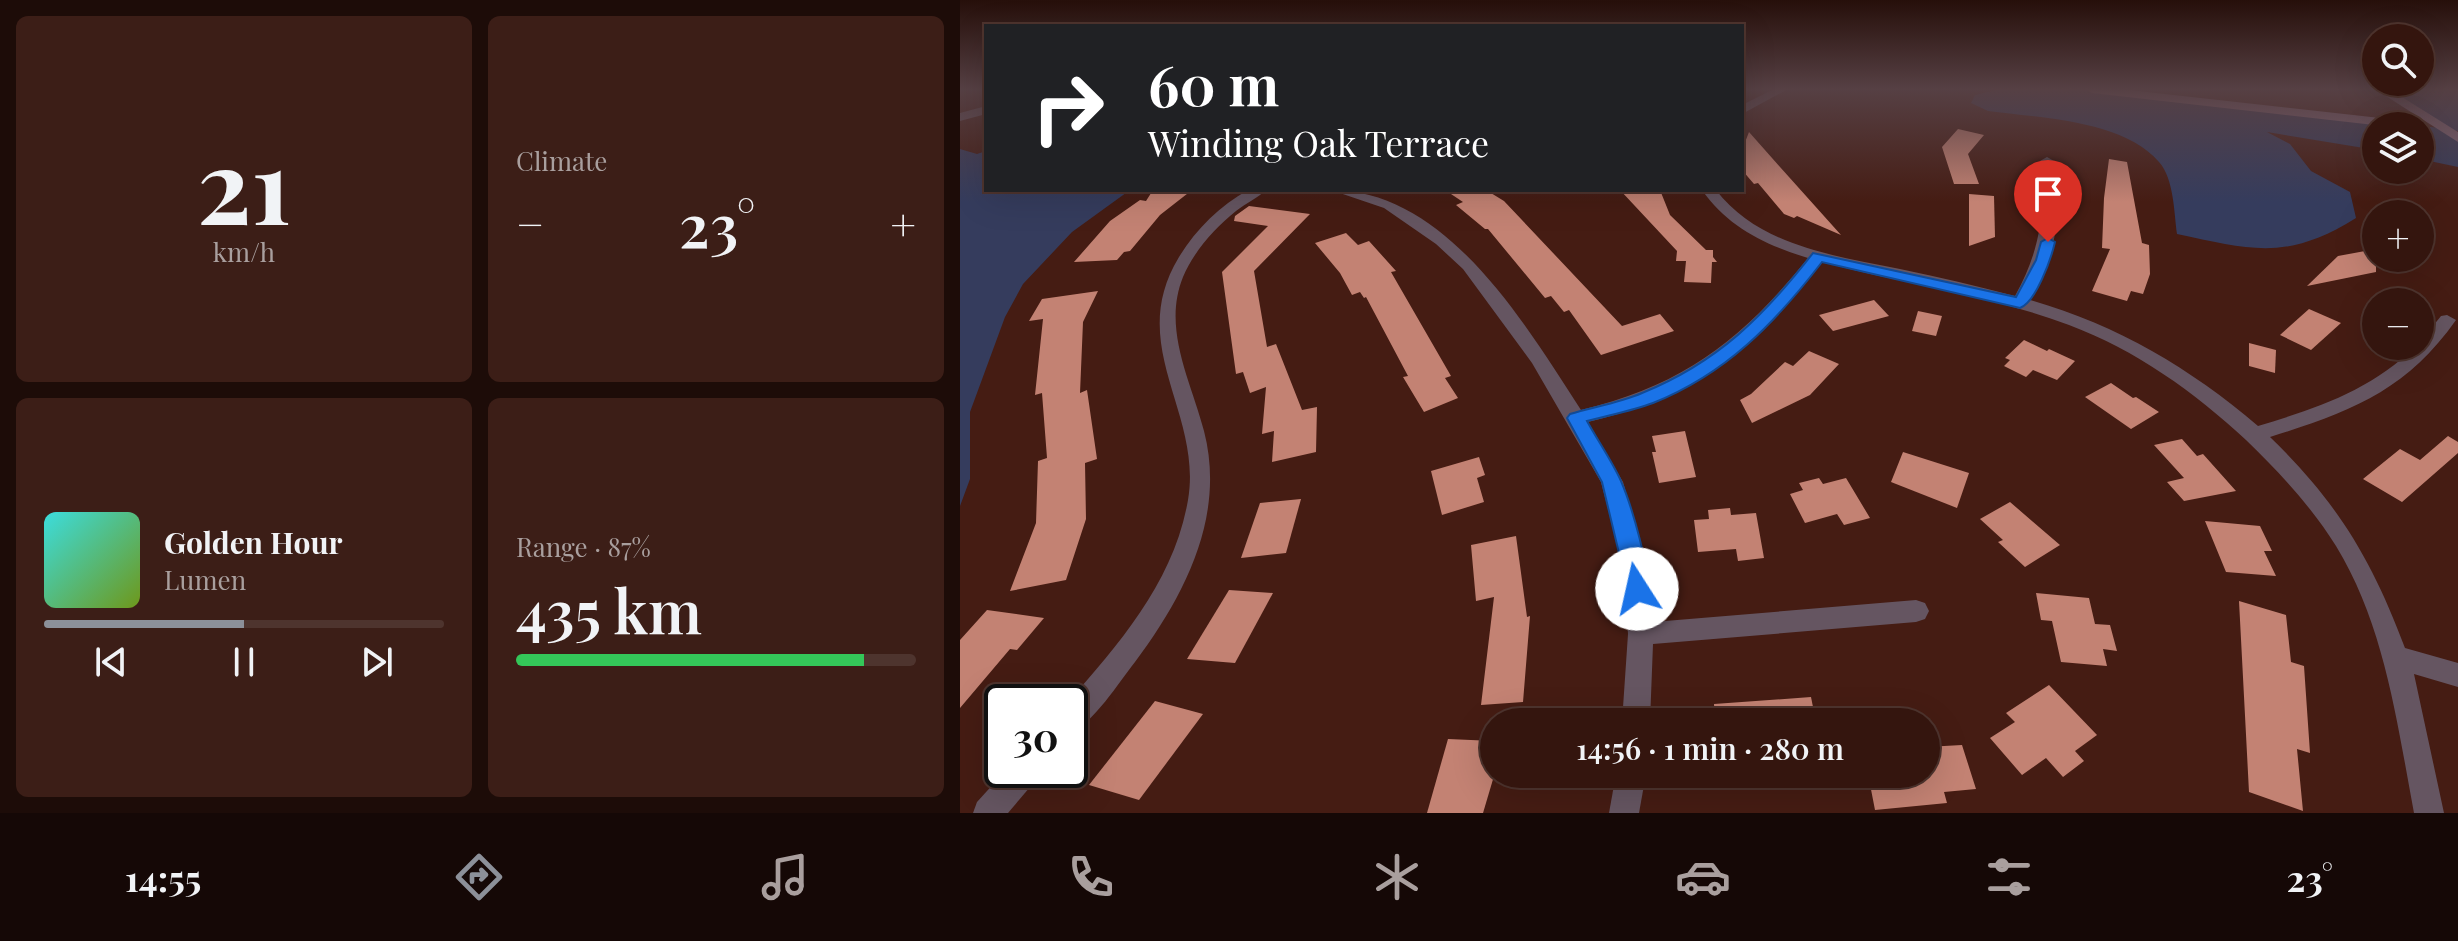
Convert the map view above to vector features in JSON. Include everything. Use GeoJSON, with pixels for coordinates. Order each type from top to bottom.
{"type":"FeatureCollection","features":[{"type":"Feature","properties":{"kind":"street"},"geometry":{"type":"LineString","coordinates":[[2440,127],[2458,138]]}},
{"type":"Feature","properties":{"kind":"street"},"geometry":{"type":"LineString","coordinates":[[2434,128],[2458,131]]}},
{"type":"Feature","properties":{"kind":"street"},"geometry":{"type":"LineString","coordinates":[[2020,303],[2044,260],[2052,225],[2047,161]]}},
{"type":"Feature","properties":{"kind":"street"},"geometry":{"type":"LineString","coordinates":[[1088,700],[1116,668],[1165,598],[1189,539],[1200,497],[1199,460],[1165,331],[1166,298],[1182,260],[1205,232],[1226,211],[1256,192]]}},
{"type":"Feature","properties":{"kind":"street"},"geometry":{"type":"LineString","coordinates":[[1345,192],[1389,205],[1442,241],[1469,266],[1539,360],[1576,418],[1612,482],[1635,566],[1641,634],[1637,708]]}},
{"type":"Feature","properties":{"kind":"street"},"geometry":{"type":"LineString","coordinates":[[1711,192],[1728,213],[1750,228],[1818,256],[2020,303],[2081,323],[2149,356],[2201,391],[2253,435],[2294,475],[2337,528],[2367,583],[2396,657],[2429,813]]}},
{"type":"Feature","properties":{"kind":"street"},"geometry":{"type":"LineString","coordinates":[[1576,418],[1646,399],[1699,373],[1751,334],[1782,304],[1818,256]]}},
{"type":"Feature","properties":{"kind":"street"},"geometry":{"type":"LineString","coordinates":[[2253,435],[2339,408],[2384,386],[2426,348],[2447,320]]}},
{"type":"Feature","properties":{"kind":"street"},"geometry":{"type":"LineString","coordinates":[[1641,634],[1916,611]]}},
{"type":"Feature","properties":{"kind":"street"},"geometry":{"type":"LineString","coordinates":[[2396,657],[2458,675]]}},
{"type":"Feature","properties":{"kind":"street"},"geometry":{"type":"LineString","coordinates":[[988,813],[1010,788]]}},
{"type":"Feature","properties":{"kind":"street"},"geometry":{"type":"LineString","coordinates":[[1624,813],[1628,788]]}},
{"type":"Feature","properties":{"kind":"shaded area"},"geometry":{"type":"Polygon","coordinates":[[[2095,127],[2362,127],[2362,148],[2267,132],[2290,144],[2311,171],[2350,192],[2356,218],[2309,241],[2269,248],[2177,234],[2172,196],[2164,169],[2143,148],[2124,137],[2095,127]]]}},
{"type":"Feature","properties":{"kind":"shaded area"},"geometry":{"type":"Polygon","coordinates":[[[2434,127],[2458,127],[2458,131],[2446,130],[2458,138],[2458,167],[2434,162],[2434,127]]]}},
{"type":"Feature","properties":{"kind":"shaded area"},"geometry":{"type":"Polygon","coordinates":[[[960,149],[977,154],[984,152],[984,192],[1127,192],[1072,232],[1023,284],[1005,317],[970,412],[970,479],[960,506],[960,149]]]}},
{"type":"Feature","properties":{"kind":"building"},"geometry":{"type":"Polygon","coordinates":[[[1958,129],[1984,135],[1968,154],[1979,184],[1954,184],[1942,147],[1958,129]]]}},
{"type":"Feature","properties":{"kind":"building"},"geometry":{"type":"Polygon","coordinates":[[[1749,132],[1841,235],[1797,216],[1794,218],[1784,214],[1758,183],[1754,184],[1744,172],[1744,145],[1749,132]]]}},
{"type":"Feature","properties":{"kind":"building"},"geometry":{"type":"Polygon","coordinates":[[[2109,159],[2127,162],[2142,243],[2149,245],[2150,274],[2143,294],[2131,291],[2127,301],[2092,291],[2110,249],[2102,248],[2109,159]]]}},
{"type":"Feature","properties":{"kind":"building"},"geometry":{"type":"Polygon","coordinates":[[[1152,192],[1189,192],[1160,215],[1130,251],[1124,252],[1117,260],[1074,262],[1110,221],[1140,200],[1146,201],[1152,192]]]}},
{"type":"Feature","properties":{"kind":"building"},"geometry":{"type":"Polygon","coordinates":[[[1448,192],[1489,192],[1504,201],[1622,326],[1660,314],[1674,331],[1601,355],[1569,310],[1564,312],[1551,296],[1545,298],[1488,229],[1456,205],[1463,202],[1448,192]]]}},
{"type":"Feature","properties":{"kind":"building"},"geometry":{"type":"Polygon","coordinates":[[[1622,192],[1661,192],[1670,215],[1706,250],[1713,250],[1717,262],[1712,262],[1711,283],[1684,282],[1686,261],[1676,261],[1677,251],[1622,192]]]}},
{"type":"Feature","properties":{"kind":"building"},"geometry":{"type":"Polygon","coordinates":[[[1969,194],[1994,196],[1995,237],[1969,246],[1969,194]]]}},
{"type":"Feature","properties":{"kind":"building"},"geometry":{"type":"Polygon","coordinates":[[[1249,206],[1310,214],[1254,271],[1267,347],[1276,344],[1302,410],[1317,407],[1316,452],[1272,462],[1274,431],[1262,434],[1266,387],[1250,393],[1243,372],[1236,374],[1222,272],[1268,226],[1234,221],[1235,216],[1249,206]]]}},
{"type":"Feature","properties":{"kind":"building"},"geometry":{"type":"Polygon","coordinates":[[[1346,233],[1358,245],[1369,241],[1396,271],[1391,272],[1451,376],[1445,378],[1458,398],[1424,412],[1403,377],[1408,376],[1366,297],[1360,292],[1352,295],[1340,273],[1315,243],[1346,233]]]}},
{"type":"Feature","properties":{"kind":"building"},"geometry":{"type":"Polygon","coordinates":[[[2362,252],[2362,272],[2376,272],[2307,286],[2338,256],[2362,252]]]}},
{"type":"Feature","properties":{"kind":"building"},"geometry":{"type":"Polygon","coordinates":[[[1098,291],[1083,322],[1080,393],[1087,390],[1097,459],[1085,463],[1086,519],[1066,580],[1010,591],[1036,523],[1038,461],[1047,458],[1042,393],[1035,395],[1043,319],[1029,321],[1042,299],[1098,291]]]}},
{"type":"Feature","properties":{"kind":"building"},"geometry":{"type":"Polygon","coordinates":[[[1874,300],[1889,316],[1833,331],[1819,315],[1874,300]]]}},
{"type":"Feature","properties":{"kind":"building"},"geometry":{"type":"Polygon","coordinates":[[[2309,309],[2341,323],[2311,350],[2280,335],[2309,309]]]}},
{"type":"Feature","properties":{"kind":"building"},"geometry":{"type":"Polygon","coordinates":[[[1918,311],[1942,316],[1936,336],[1912,331],[1918,311]]]}},
{"type":"Feature","properties":{"kind":"building"},"geometry":{"type":"Polygon","coordinates":[[[2024,340],[2075,361],[2057,380],[2033,370],[2026,377],[2004,366],[2010,360],[2005,358],[2024,340]]]}},
{"type":"Feature","properties":{"kind":"building"},"geometry":{"type":"Polygon","coordinates":[[[2249,343],[2276,350],[2275,373],[2249,366],[2249,343]]]}},
{"type":"Feature","properties":{"kind":"building"},"geometry":{"type":"Polygon","coordinates":[[[1809,351],[1839,364],[1810,395],[1752,423],[1740,400],[1751,394],[1785,362],[1793,366],[1809,351]]]}},
{"type":"Feature","properties":{"kind":"building"},"geometry":{"type":"Polygon","coordinates":[[[2111,383],[2159,412],[2131,429],[2085,397],[2111,383]]]}},
{"type":"Feature","properties":{"kind":"building"},"geometry":{"type":"Polygon","coordinates":[[[1685,431],[1696,477],[1659,483],[1652,436],[1685,431]]]}},
{"type":"Feature","properties":{"kind":"building"},"geometry":{"type":"Polygon","coordinates":[[[2448,436],[2458,442],[2458,453],[2402,502],[2363,479],[2400,449],[2420,460],[2448,436]]]}},
{"type":"Feature","properties":{"kind":"building"},"geometry":{"type":"Polygon","coordinates":[[[2182,439],[2197,456],[2203,454],[2236,491],[2184,501],[2167,482],[2184,478],[2154,445],[2182,439]]]}},
{"type":"Feature","properties":{"kind":"building"},"geometry":{"type":"Polygon","coordinates":[[[1903,452],[1969,473],[1957,508],[1891,482],[1903,452]]]}},
{"type":"Feature","properties":{"kind":"building"},"geometry":{"type":"Polygon","coordinates":[[[1479,457],[1485,475],[1477,478],[1484,502],[1442,515],[1431,471],[1479,457]]]}},
{"type":"Feature","properties":{"kind":"building"},"geometry":{"type":"Polygon","coordinates":[[[1819,478],[1823,484],[1846,478],[1870,518],[1844,525],[1837,514],[1805,523],[1790,494],[1803,490],[1799,483],[1819,478]]]}},
{"type":"Feature","properties":{"kind":"building"},"geometry":{"type":"Polygon","coordinates":[[[1301,499],[1286,553],[1241,558],[1260,503],[1301,499]]]}},
{"type":"Feature","properties":{"kind":"building"},"geometry":{"type":"Polygon","coordinates":[[[2010,502],[2060,545],[2025,567],[1998,542],[2003,540],[1980,519],[2010,502]]]}},
{"type":"Feature","properties":{"kind":"building"},"geometry":{"type":"Polygon","coordinates":[[[1730,508],[1731,515],[1756,513],[1764,558],[1738,561],[1736,549],[1698,552],[1694,520],[1709,519],[1708,510],[1730,508]]]}},
{"type":"Feature","properties":{"kind":"building"},"geometry":{"type":"Polygon","coordinates":[[[2205,521],[2260,526],[2272,551],[2264,551],[2276,576],[2226,572],[2205,521]]]}},
{"type":"Feature","properties":{"kind":"building"},"geometry":{"type":"Polygon","coordinates":[[[1516,536],[1527,617],[1530,616],[1523,702],[1481,705],[1494,597],[1476,601],[1471,545],[1516,536]]]}},
{"type":"Feature","properties":{"kind":"building"},"geometry":{"type":"Polygon","coordinates":[[[1229,590],[1273,593],[1235,663],[1187,659],[1229,590]]]}},
{"type":"Feature","properties":{"kind":"building"},"geometry":{"type":"Polygon","coordinates":[[[2036,593],[2089,598],[2095,624],[2110,625],[2117,651],[2103,649],[2107,666],[2061,662],[2052,621],[2041,620],[2036,593]]]}},
{"type":"Feature","properties":{"kind":"building"},"geometry":{"type":"Polygon","coordinates":[[[2239,601],[2286,615],[2291,662],[2304,666],[2310,753],[2297,749],[2303,811],[2249,792],[2239,601]]]}},
{"type":"Feature","properties":{"kind":"building"},"geometry":{"type":"Polygon","coordinates":[[[987,610],[1044,618],[1017,650],[1010,649],[960,708],[960,640],[987,610]]]}},
{"type":"Feature","properties":{"kind":"building"},"geometry":{"type":"Polygon","coordinates":[[[2049,685],[2097,735],[2075,751],[2084,761],[2063,777],[2046,758],[2022,775],[1990,738],[2015,722],[2006,713],[2049,685]]]}},
{"type":"Feature","properties":{"kind":"building"},"geometry":{"type":"Polygon","coordinates":[[[1811,697],[1813,708],[1714,708],[1714,704],[1811,697]]]}},
{"type":"Feature","properties":{"kind":"building"},"geometry":{"type":"Polygon","coordinates":[[[1155,701],[1203,714],[1139,800],[1089,785],[1155,701]]]}},
{"type":"Feature","properties":{"kind":"building"},"geometry":{"type":"Polygon","coordinates":[[[1448,739],[1480,740],[1480,788],[1490,788],[1483,813],[1427,813],[1448,739]]]}},
{"type":"Feature","properties":{"kind":"building"},"geometry":{"type":"Polygon","coordinates":[[[1962,745],[1976,789],[1944,792],[1947,803],[1875,810],[1871,788],[1940,788],[1940,746],[1962,745]]]}},
{"type":"Feature","properties":{"kind":"route"},"geometry":{"type":"LineString","coordinates":[[1637,589],[1635,566],[1612,482],[1576,418],[1646,399],[1699,373],[1741,344],[1782,304],[1818,256],[1985,292],[2020,303],[2044,260],[2048,242]]}}]}
